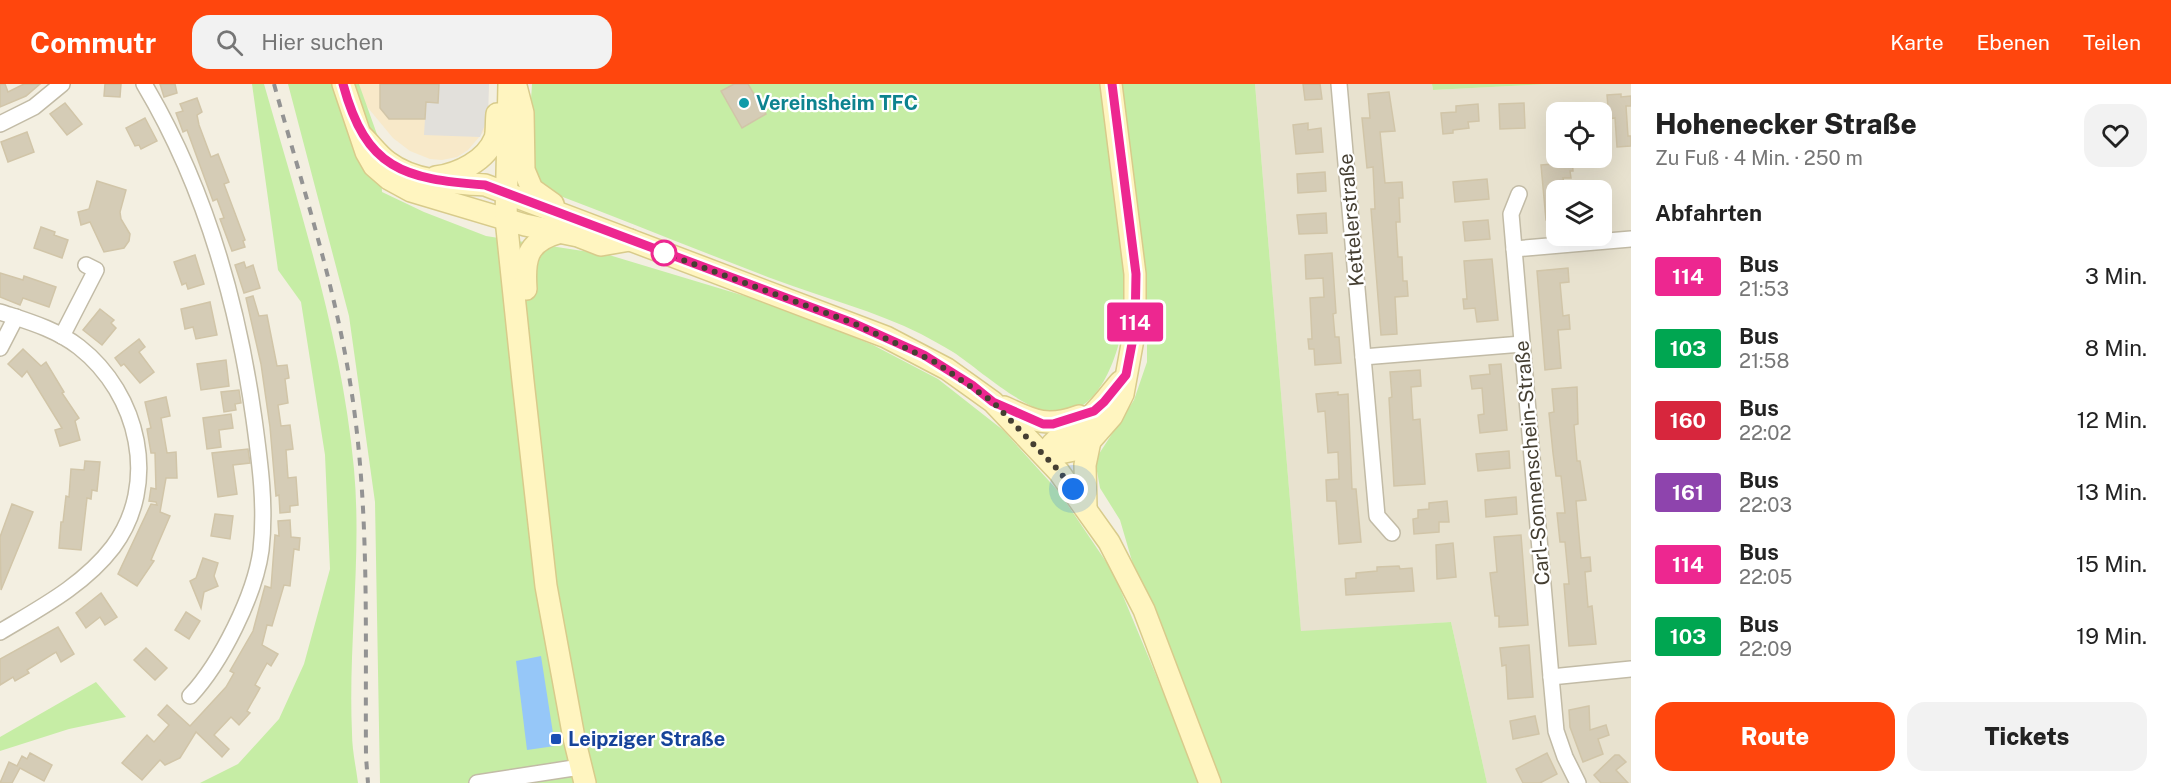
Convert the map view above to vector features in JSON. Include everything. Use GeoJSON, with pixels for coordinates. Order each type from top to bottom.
{"type":"FeatureCollection","features":[{"type":"Feature","properties":{"kind":"street"},"geometry":{"type":"LineString","coordinates":[[0,124],[34,107],[62,84]]}},
{"type":"Feature","properties":{"kind":"street"},"geometry":{"type":"LineString","coordinates":[[144,84],[180,152],[213,238],[230,292],[247,374],[262,496],[260,553],[249,593],[230,637],[216,662],[206,679],[190,696]]}},
{"type":"Feature","properties":{"kind":"street"},"geometry":{"type":"LineString","coordinates":[[343,84],[366,152],[374,166],[389,179],[411,191],[506,219],[564,225]]}},
{"type":"Feature","properties":{"kind":"street"},"geometry":{"type":"LineString","coordinates":[[428,178],[455,174],[483,155],[495,138],[501,84]]}},
{"type":"Feature","properties":{"kind":"street"},"geometry":{"type":"LineString","coordinates":[[477,783],[582,775],[546,586],[506,219],[509,84]]}},
{"type":"Feature","properties":{"kind":"street"},"geometry":{"type":"LineString","coordinates":[[516,84],[523,113],[524,170],[532,189],[564,225]]}},
{"type":"Feature","properties":{"kind":"street"},"geometry":{"type":"LineString","coordinates":[[1045,456],[1079,449],[1090,441],[1112,416],[1123,394],[1135,328],[1136,274],[1112,84]]}},
{"type":"Feature","properties":{"kind":"street","name":"Kettelerstraße"},"geometry":{"type":"LineString","coordinates":[[1339,84],[1377,516],[1392,533]]}},
{"type":"Feature","properties":{"kind":"street"},"geometry":{"type":"LineString","coordinates":[[361,135],[386,161],[400,170],[428,178],[485,185],[507,194],[564,225],[578,236],[602,245],[631,240],[886,337],[947,369],[993,402],[1045,456],[1086,507],[1109,542],[1144,610],[1210,783]]}},
{"type":"Feature","properties":{"kind":"street","name":"Carl-Sonnenschein-Straße"},"geometry":{"type":"LineString","coordinates":[[1519,194],[1511,214],[1556,731],[1565,757],[1578,783]]}},
{"type":"Feature","properties":{"kind":"street"},"geometry":{"type":"LineString","coordinates":[[520,346],[528,315],[527,257],[537,243],[564,225]]}},
{"type":"Feature","properties":{"kind":"street"},"geometry":{"type":"LineString","coordinates":[[1514,249],[1631,239]]}},
{"type":"Feature","properties":{"kind":"street"},"geometry":{"type":"LineString","coordinates":[[62,336],[96,270],[86,265]]}},
{"type":"Feature","properties":{"kind":"street"},"geometry":{"type":"LineString","coordinates":[[0,312],[62,336],[79,347],[106,373],[126,404],[133,423],[139,462],[136,493],[128,522],[113,547],[93,569],[56,599],[0,632]]}},
{"type":"Feature","properties":{"kind":"street"},"geometry":{"type":"LineString","coordinates":[[0,348],[16,317]]}},
{"type":"Feature","properties":{"kind":"street"},"geometry":{"type":"LineString","coordinates":[[1363,357],[1522,344]]}},
{"type":"Feature","properties":{"kind":"street"},"geometry":{"type":"LineString","coordinates":[[1045,456],[1049,447],[1058,438],[1081,425],[1126,375]]}},
{"type":"Feature","properties":{"kind":"street"},"geometry":{"type":"LineString","coordinates":[[993,402],[1043,424],[1053,424],[1094,411]]}},
{"type":"Feature","properties":{"kind":"street"},"geometry":{"type":"LineString","coordinates":[[1086,507],[1085,465],[1090,441]]}},
{"type":"Feature","properties":{"kind":"street"},"geometry":{"type":"LineString","coordinates":[[1551,677],[1631,669]]}},
{"type":"Feature","properties":{"kind":"shaded area"},"geometry":{"type":"Polygon","coordinates":[[[359,84],[489,84],[485,130],[468,150],[457,157],[442,160],[430,159],[410,151],[393,138],[364,103],[359,84]]]}},
{"type":"Feature","properties":{"kind":"shaded area"},"geometry":{"type":"Polygon","coordinates":[[[439,84],[489,84],[488,117],[480,137],[424,135],[426,102],[439,84]]]}},
{"type":"Feature","properties":{"kind":"shaded area"},"geometry":{"type":"Polygon","coordinates":[[[1255,84],[1432,84],[1433,90],[1548,84],[1631,84],[1631,783],[1487,783],[1451,622],[1301,632],[1255,84]]]}},
{"type":"Feature","properties":{"kind":"green space"},"geometry":{"type":"Polygon","coordinates":[[[252,84],[264,84],[292,179],[330,323],[348,420],[356,502],[351,700],[353,746],[358,783],[200,783],[238,764],[279,719],[304,664],[330,569],[325,455],[301,302],[278,270],[252,84]]]}},
{"type":"Feature","properties":{"kind":"green space"},"geometry":{"type":"Polygon","coordinates":[[[288,84],[359,84],[379,140],[382,192],[424,212],[486,236],[609,255],[775,305],[873,345],[938,379],[1003,430],[1059,492],[1113,572],[1201,783],[380,783],[375,502],[349,316],[288,84]]]}},
{"type":"Feature","properties":{"kind":"green space"},"geometry":{"type":"Polygon","coordinates":[[[532,84],[1255,84],[1301,631],[1451,622],[1487,783],[1221,783],[1155,613],[1132,561],[1120,520],[1100,488],[1095,460],[1134,400],[1147,362],[1147,325],[1123,325],[1111,367],[1095,394],[1085,404],[1072,411],[1058,413],[1032,406],[1018,399],[953,352],[904,326],[794,287],[547,189],[539,183],[534,174],[529,149],[532,84]]]}},
{"type":"Feature","properties":{"kind":"green space"},"geometry":{"type":"Polygon","coordinates":[[[1432,84],[1548,84],[1433,90],[1432,84]]]}},
{"type":"Feature","properties":{"kind":"green space"},"geometry":{"type":"Polygon","coordinates":[[[96,682],[126,717],[69,729],[0,751],[0,737],[96,682]]]}},
{"type":"Feature","properties":{"kind":"water"},"geometry":{"type":"Polygon","coordinates":[[[541,656],[555,746],[527,750],[516,661],[541,656]]]}},
{"type":"Feature","properties":{"kind":"building"},"geometry":{"type":"Polygon","coordinates":[[[0,84],[5,84],[8,92],[24,84],[40,84],[26,96],[0,107],[0,84]]]}},
{"type":"Feature","properties":{"kind":"building"},"geometry":{"type":"Polygon","coordinates":[[[105,84],[121,84],[120,97],[104,96],[105,84]]]}},
{"type":"Feature","properties":{"kind":"building"},"geometry":{"type":"Polygon","coordinates":[[[160,84],[175,84],[177,93],[164,97],[160,84]]]}},
{"type":"Feature","properties":{"kind":"building"},"geometry":{"type":"Polygon","coordinates":[[[380,84],[439,84],[438,103],[426,102],[425,119],[389,119],[380,108],[380,84]]]}},
{"type":"Feature","properties":{"kind":"building","name":"Vereinsheim TFC"},"geometry":{"type":"Polygon","coordinates":[[[734,84],[748,84],[766,114],[742,128],[721,91],[734,84]]]}},
{"type":"Feature","properties":{"kind":"building"},"geometry":{"type":"Polygon","coordinates":[[[1303,84],[1320,84],[1322,99],[1305,100],[1303,84]]]}},
{"type":"Feature","properties":{"kind":"building"},"geometry":{"type":"Polygon","coordinates":[[[1389,92],[1395,131],[1380,132],[1385,183],[1402,182],[1403,198],[1399,198],[1400,222],[1396,222],[1398,257],[1402,257],[1403,281],[1407,281],[1408,296],[1395,297],[1397,334],[1381,335],[1371,209],[1375,209],[1373,167],[1367,168],[1362,118],[1370,118],[1368,94],[1389,92]]]}},
{"type":"Feature","properties":{"kind":"building"},"geometry":{"type":"Polygon","coordinates":[[[1607,95],[1631,96],[1631,106],[1626,106],[1631,146],[1617,147],[1615,118],[1612,118],[1612,102],[1608,102],[1607,95]]]}},
{"type":"Feature","properties":{"kind":"building"},"geometry":{"type":"Polygon","coordinates":[[[197,98],[202,112],[197,115],[199,125],[211,157],[218,154],[229,182],[224,184],[245,240],[243,241],[245,247],[232,251],[220,219],[224,218],[217,199],[213,201],[187,130],[183,132],[176,113],[183,111],[180,104],[197,98]]]}},
{"type":"Feature","properties":{"kind":"building"},"geometry":{"type":"Polygon","coordinates":[[[65,103],[82,124],[67,135],[50,114],[65,103]]]}},
{"type":"Feature","properties":{"kind":"building"},"geometry":{"type":"Polygon","coordinates":[[[1524,103],[1525,128],[1500,129],[1499,104],[1524,103]]]}},
{"type":"Feature","properties":{"kind":"building"},"geometry":{"type":"Polygon","coordinates":[[[1478,104],[1479,121],[1468,122],[1469,128],[1443,134],[1441,113],[1456,112],[1456,106],[1478,104]]]}},
{"type":"Feature","properties":{"kind":"building"},"geometry":{"type":"Polygon","coordinates":[[[145,118],[157,141],[141,149],[139,145],[135,146],[126,128],[145,118]]]}},
{"type":"Feature","properties":{"kind":"building"},"geometry":{"type":"Polygon","coordinates":[[[1308,123],[1308,130],[1321,128],[1323,152],[1296,154],[1293,125],[1308,123]]]}},
{"type":"Feature","properties":{"kind":"building"},"geometry":{"type":"Polygon","coordinates":[[[27,132],[34,152],[8,162],[1,142],[27,132]]]}},
{"type":"Feature","properties":{"kind":"building"},"geometry":{"type":"Polygon","coordinates":[[[1541,165],[1546,165],[1546,168],[1573,168],[1573,171],[1570,171],[1571,178],[1546,180],[1546,220],[1541,165]]]}},
{"type":"Feature","properties":{"kind":"building"},"geometry":{"type":"Polygon","coordinates":[[[1325,172],[1326,191],[1298,193],[1297,174],[1325,172]]]}},
{"type":"Feature","properties":{"kind":"building"},"geometry":{"type":"Polygon","coordinates":[[[1487,179],[1489,199],[1455,202],[1453,182],[1487,179]]]}},
{"type":"Feature","properties":{"kind":"building"},"geometry":{"type":"Polygon","coordinates":[[[97,181],[126,190],[120,212],[121,219],[130,234],[129,241],[124,248],[104,252],[90,222],[81,225],[78,212],[89,209],[97,181]]]}},
{"type":"Feature","properties":{"kind":"building"},"geometry":{"type":"Polygon","coordinates":[[[1326,213],[1327,233],[1299,234],[1297,215],[1326,213]]]}},
{"type":"Feature","properties":{"kind":"building"},"geometry":{"type":"Polygon","coordinates":[[[1488,220],[1490,239],[1465,241],[1463,222],[1488,220]]]}},
{"type":"Feature","properties":{"kind":"building"},"geometry":{"type":"Polygon","coordinates":[[[41,227],[68,240],[62,258],[34,248],[41,227]]]}},
{"type":"Feature","properties":{"kind":"building"},"geometry":{"type":"Polygon","coordinates":[[[1332,253],[1336,313],[1333,314],[1335,337],[1339,337],[1341,363],[1315,365],[1314,349],[1309,349],[1308,339],[1312,339],[1310,298],[1324,297],[1323,278],[1306,279],[1305,255],[1332,253]]]}},
{"type":"Feature","properties":{"kind":"building"},"geometry":{"type":"Polygon","coordinates":[[[195,255],[204,284],[188,289],[186,283],[182,285],[174,262],[195,255]]]}},
{"type":"Feature","properties":{"kind":"building"},"geometry":{"type":"Polygon","coordinates":[[[1492,259],[1498,320],[1477,322],[1475,308],[1464,309],[1463,299],[1467,299],[1464,261],[1492,259]]]}},
{"type":"Feature","properties":{"kind":"building"},"geometry":{"type":"Polygon","coordinates":[[[244,262],[246,268],[253,265],[260,288],[244,293],[235,265],[244,262]]]}},
{"type":"Feature","properties":{"kind":"building"},"geometry":{"type":"Polygon","coordinates":[[[1568,268],[1569,282],[1560,283],[1563,316],[1569,315],[1570,329],[1558,330],[1561,368],[1545,370],[1537,271],[1568,268]]]}},
{"type":"Feature","properties":{"kind":"building"},"geometry":{"type":"Polygon","coordinates":[[[0,273],[23,280],[24,276],[56,287],[49,307],[23,298],[20,305],[0,297],[0,273]]]}},
{"type":"Feature","properties":{"kind":"building"},"geometry":{"type":"Polygon","coordinates":[[[253,296],[259,316],[267,315],[277,366],[287,365],[289,378],[285,379],[288,403],[278,405],[281,426],[290,425],[293,449],[286,450],[288,478],[296,477],[298,505],[290,506],[290,512],[280,513],[279,495],[276,496],[270,427],[261,364],[246,298],[253,296]]]}},
{"type":"Feature","properties":{"kind":"building"},"geometry":{"type":"Polygon","coordinates":[[[210,302],[217,335],[196,339],[193,327],[185,329],[181,309],[210,302]]]}},
{"type":"Feature","properties":{"kind":"building"},"geometry":{"type":"Polygon","coordinates":[[[100,309],[114,320],[111,323],[116,328],[102,345],[83,330],[100,309]]]}},
{"type":"Feature","properties":{"kind":"building"},"geometry":{"type":"Polygon","coordinates":[[[139,339],[145,347],[139,352],[154,372],[140,383],[124,364],[121,366],[115,358],[139,339]]]}},
{"type":"Feature","properties":{"kind":"building"},"geometry":{"type":"Polygon","coordinates":[[[23,349],[41,366],[46,362],[64,392],[62,393],[79,418],[75,421],[80,440],[60,446],[55,430],[62,428],[27,371],[22,377],[8,364],[23,349]]]}},
{"type":"Feature","properties":{"kind":"building"},"geometry":{"type":"Polygon","coordinates":[[[226,360],[229,386],[201,390],[197,364],[226,360]]]}},
{"type":"Feature","properties":{"kind":"building"},"geometry":{"type":"Polygon","coordinates":[[[1501,364],[1507,430],[1480,433],[1478,415],[1484,414],[1482,388],[1472,389],[1470,376],[1490,374],[1489,365],[1501,364]]]}},
{"type":"Feature","properties":{"kind":"building"},"geometry":{"type":"Polygon","coordinates":[[[1420,370],[1421,386],[1411,387],[1413,420],[1420,419],[1425,484],[1394,486],[1389,398],[1392,397],[1390,372],[1420,370]]]}},
{"type":"Feature","properties":{"kind":"building"},"geometry":{"type":"Polygon","coordinates":[[[1577,387],[1578,424],[1574,425],[1577,461],[1580,461],[1586,500],[1576,501],[1581,558],[1590,557],[1591,571],[1585,572],[1588,607],[1592,606],[1596,644],[1569,646],[1564,584],[1569,584],[1565,542],[1560,542],[1557,513],[1565,513],[1561,476],[1556,476],[1549,413],[1554,412],[1552,389],[1577,387]]]}},
{"type":"Feature","properties":{"kind":"building"},"geometry":{"type":"Polygon","coordinates":[[[239,390],[241,403],[235,404],[236,410],[224,412],[221,392],[239,390]]]}},
{"type":"Feature","properties":{"kind":"building"},"geometry":{"type":"Polygon","coordinates":[[[1338,392],[1338,395],[1348,394],[1352,489],[1356,489],[1361,542],[1339,544],[1336,501],[1327,501],[1326,480],[1339,479],[1338,452],[1328,453],[1325,411],[1318,412],[1316,394],[1338,392]]]}},
{"type":"Feature","properties":{"kind":"building"},"geometry":{"type":"Polygon","coordinates":[[[166,397],[170,416],[161,418],[167,453],[176,452],[177,478],[166,478],[160,512],[170,516],[151,560],[154,561],[137,586],[118,574],[151,504],[157,505],[156,502],[149,501],[151,488],[156,489],[155,453],[151,453],[147,429],[151,428],[145,402],[166,397]]]}},
{"type":"Feature","properties":{"kind":"building"},"geometry":{"type":"Polygon","coordinates":[[[231,414],[233,428],[219,430],[221,447],[207,449],[203,418],[231,414]]]}},
{"type":"Feature","properties":{"kind":"building"},"geometry":{"type":"Polygon","coordinates":[[[248,449],[250,463],[233,465],[237,494],[218,497],[212,453],[248,449]]]}},
{"type":"Feature","properties":{"kind":"building"},"geometry":{"type":"Polygon","coordinates":[[[1509,451],[1510,468],[1478,471],[1476,454],[1509,451]]]}},
{"type":"Feature","properties":{"kind":"building"},"geometry":{"type":"Polygon","coordinates":[[[85,461],[100,462],[97,491],[92,490],[91,499],[87,498],[81,550],[59,548],[66,496],[69,497],[71,469],[84,470],[85,461]]]}},
{"type":"Feature","properties":{"kind":"building"},"geometry":{"type":"Polygon","coordinates":[[[1516,497],[1517,514],[1486,517],[1485,500],[1516,497]]]}},
{"type":"Feature","properties":{"kind":"building"},"geometry":{"type":"Polygon","coordinates":[[[1447,501],[1449,522],[1439,522],[1439,532],[1414,534],[1413,519],[1418,518],[1418,510],[1429,509],[1429,503],[1447,501]]]}},
{"type":"Feature","properties":{"kind":"building"},"geometry":{"type":"Polygon","coordinates":[[[12,504],[33,512],[1,590],[0,537],[12,504]]]}},
{"type":"Feature","properties":{"kind":"building"},"geometry":{"type":"Polygon","coordinates":[[[215,514],[233,516],[230,539],[211,536],[215,514]]]}},
{"type":"Feature","properties":{"kind":"building"},"geometry":{"type":"Polygon","coordinates":[[[290,520],[291,537],[300,538],[299,550],[294,549],[290,586],[284,585],[272,626],[267,625],[262,645],[278,654],[271,666],[267,663],[255,685],[260,688],[247,711],[250,713],[239,725],[231,717],[214,735],[229,749],[222,757],[196,732],[180,758],[165,765],[160,760],[142,780],[122,763],[147,735],[154,742],[169,725],[158,715],[167,705],[190,726],[226,687],[234,673],[230,671],[253,631],[265,586],[271,588],[275,535],[279,536],[278,521],[290,520]]]}},
{"type":"Feature","properties":{"kind":"building"},"geometry":{"type":"Polygon","coordinates":[[[1521,535],[1528,625],[1499,627],[1499,616],[1495,616],[1490,573],[1497,572],[1494,537],[1521,535]]]}},
{"type":"Feature","properties":{"kind":"building"},"geometry":{"type":"Polygon","coordinates":[[[1453,543],[1456,577],[1437,579],[1436,545],[1453,543]]]}},
{"type":"Feature","properties":{"kind":"building"},"geometry":{"type":"Polygon","coordinates":[[[203,558],[218,563],[214,576],[218,586],[204,592],[201,608],[190,581],[196,578],[203,558]]]}},
{"type":"Feature","properties":{"kind":"building"},"geometry":{"type":"Polygon","coordinates":[[[1399,566],[1400,569],[1412,568],[1414,591],[1346,595],[1345,579],[1356,578],[1356,573],[1377,571],[1377,567],[1399,566]]]}},
{"type":"Feature","properties":{"kind":"building"},"geometry":{"type":"Polygon","coordinates":[[[101,593],[117,617],[105,625],[100,617],[86,628],[76,613],[101,593]]]}},
{"type":"Feature","properties":{"kind":"building"},"geometry":{"type":"Polygon","coordinates":[[[186,612],[200,621],[189,639],[175,630],[186,612]]]}},
{"type":"Feature","properties":{"kind":"building"},"geometry":{"type":"Polygon","coordinates":[[[58,627],[74,654],[61,662],[56,652],[27,670],[29,673],[15,681],[13,677],[0,685],[0,659],[58,627]]]}},
{"type":"Feature","properties":{"kind":"building"},"geometry":{"type":"Polygon","coordinates":[[[1529,645],[1533,697],[1508,699],[1506,665],[1502,666],[1500,648],[1529,645]]]}},
{"type":"Feature","properties":{"kind":"building"},"geometry":{"type":"Polygon","coordinates":[[[146,648],[167,668],[155,680],[134,660],[146,648]]]}},
{"type":"Feature","properties":{"kind":"building"},"geometry":{"type":"Polygon","coordinates":[[[1589,706],[1590,730],[1606,725],[1609,735],[1598,739],[1603,754],[1583,762],[1570,727],[1569,710],[1589,706]]]}},
{"type":"Feature","properties":{"kind":"building"},"geometry":{"type":"Polygon","coordinates":[[[1535,716],[1539,734],[1513,739],[1510,721],[1535,716]]]}},
{"type":"Feature","properties":{"kind":"building"},"geometry":{"type":"Polygon","coordinates":[[[30,753],[52,765],[44,781],[20,768],[12,783],[0,783],[9,762],[17,766],[22,756],[27,759],[30,753]]]}},
{"type":"Feature","properties":{"kind":"building"},"geometry":{"type":"Polygon","coordinates":[[[1547,753],[1557,774],[1540,783],[1523,783],[1516,769],[1547,753]]]}},
{"type":"Feature","properties":{"kind":"building"},"geometry":{"type":"Polygon","coordinates":[[[1615,755],[1619,755],[1626,762],[1616,770],[1628,783],[1601,783],[1594,775],[1615,755]]]}},
{"type":"Feature","properties":{"kind":"railway"},"geometry":{"type":"LineString","coordinates":[[274,84],[327,273],[351,388],[364,526],[368,783]]}},
{"type":"Feature","properties":{"kind":"bus line","name":"114"},"geometry":{"type":"LineString","coordinates":[[343,84],[361,135],[386,161],[400,170],[451,183],[485,185],[853,323],[924,355],[972,385],[993,402],[1043,424],[1053,424],[1094,411],[1126,375],[1129,363],[1135,328],[1136,274],[1112,84]]}},
{"type":"Feature","properties":{"kind":"place","name":"Vereinsheim TFC"},"geometry":{"type":"Point","coordinates":[744,103]}},
{"type":"Feature","properties":{"kind":"place","name":"Leipziger Straße"},"geometry":{"type":"Point","coordinates":[556,739]}},
{"type":"Feature","properties":{"kind":"route"},"geometry":{"type":"LineString","coordinates":[[664,253],[853,323],[924,355],[972,385],[993,402],[1059,471],[1073,489]]}}]}
